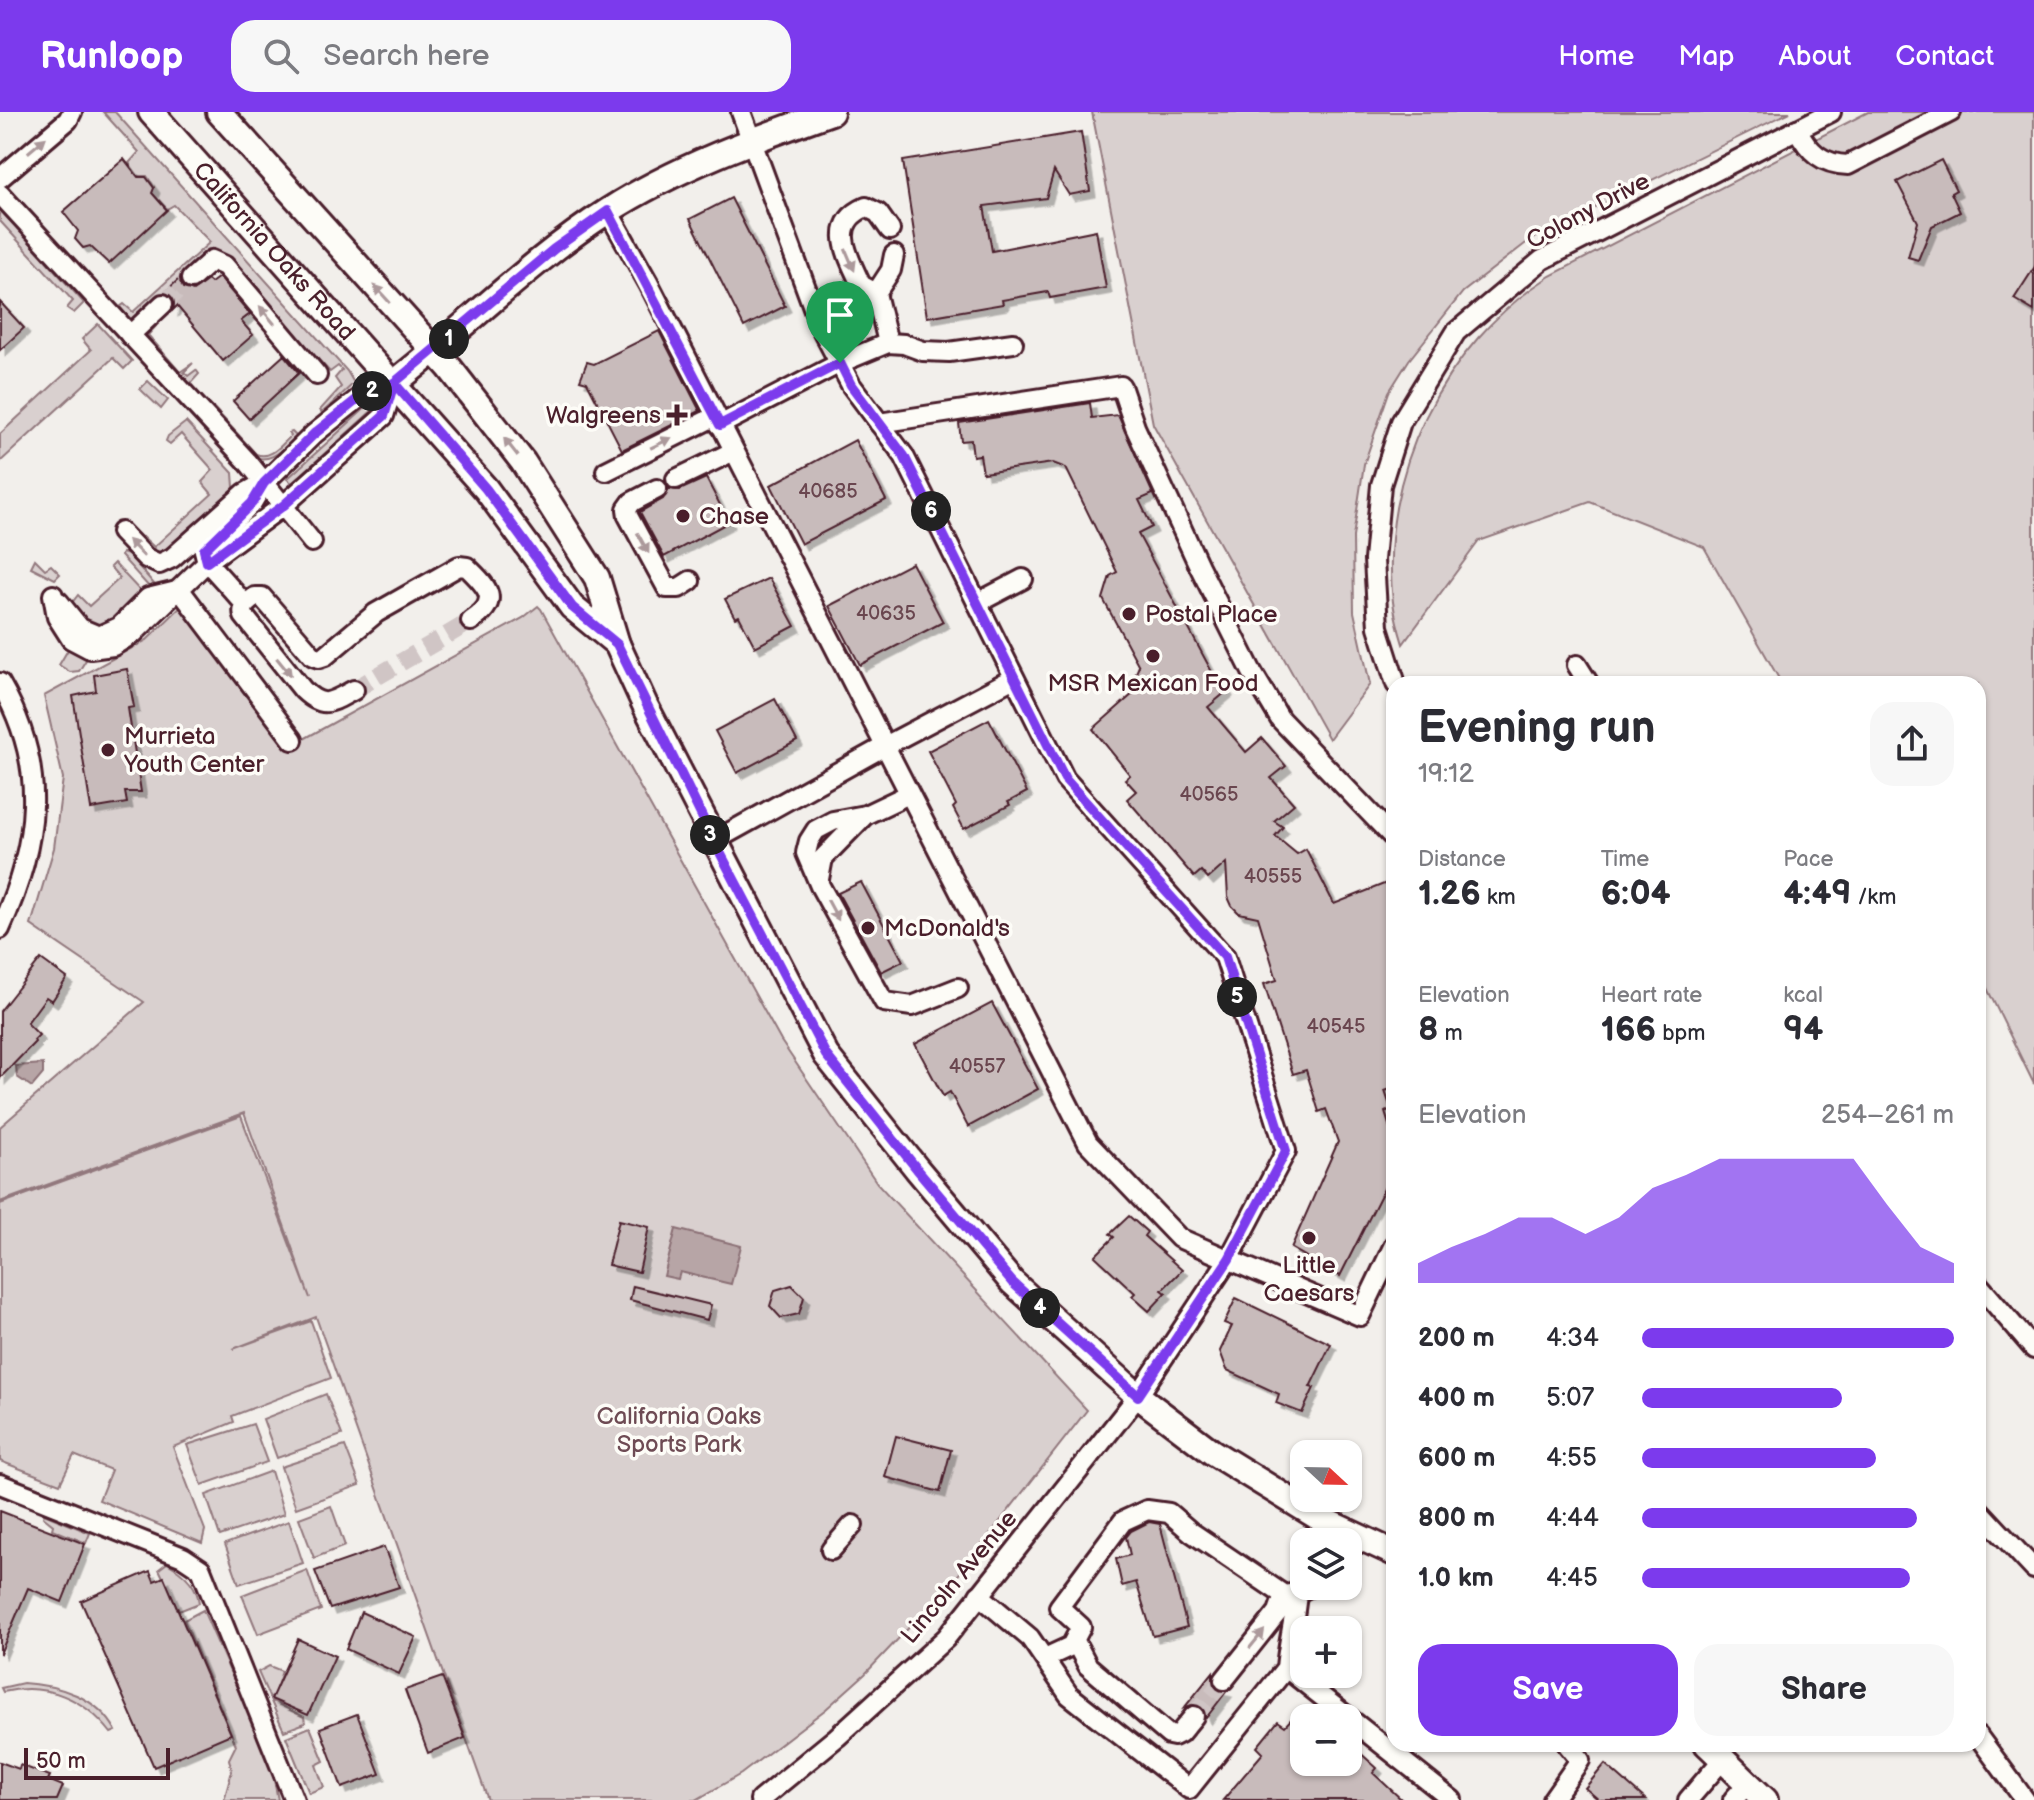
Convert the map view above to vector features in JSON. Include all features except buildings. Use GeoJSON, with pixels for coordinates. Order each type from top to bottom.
{"type":"FeatureCollection","features":[{"type":"Feature","properties":{"kind":"main road","name":"California Oaks Road"},"geometry":{"type":"LineString","coordinates":[[151,112],[486,489],[572,607],[617,644]]}},
{"type":"Feature","properties":{"kind":"main road","name":"California Oaks Road"},"geometry":{"type":"LineString","coordinates":[[219,112],[449,367],[523,462],[597,578],[617,644],[714,841],[826,1055],[1012,1282],[1138,1396],[1212,1452],[1334,1528]]}},
{"type":"Feature","properties":{"kind":"main road"},"geometry":{"type":"LineString","coordinates":[[394,383],[554,249],[608,211],[657,183],[750,141],[831,112]]}},
{"type":"Feature","properties":{"kind":"main road","name":"California Oaks Road"},"geometry":{"type":"LineString","coordinates":[[1362,1542],[1386,1550]]}},
{"type":"Feature","properties":{"kind":"main road"},"geometry":{"type":"LineString","coordinates":[[1717,1752],[1749,1794]]}},
{"type":"Feature","properties":{"kind":"street"},"geometry":{"type":"LineString","coordinates":[[0,178],[68,120],[72,112]]}},
{"type":"Feature","properties":{"kind":"street","name":"Lincoln Avenue"},"geometry":{"type":"LineString","coordinates":[[741,112],[820,326],[851,385],[904,456],[1065,779],[1225,957],[1286,1151],[1229,1259],[1138,1396],[946,1638],[837,1737],[760,1800]]}},
{"type":"Feature","properties":{"kind":"street","name":"Colony Drive"},"geometry":{"type":"LineString","coordinates":[[1393,676],[1378,627],[1374,560],[1381,485],[1401,422],[1456,332],[1542,260],[1831,112]]}},
{"type":"Feature","properties":{"kind":"street"},"geometry":{"type":"LineString","coordinates":[[1797,129],[1807,148],[1821,159],[1848,165],[1951,112]]}},
{"type":"Feature","properties":{"kind":"street"},"geometry":{"type":"LineString","coordinates":[[0,194],[284,505],[312,542]]}},
{"type":"Feature","properties":{"kind":"street"},"geometry":{"type":"LineString","coordinates":[[876,293],[861,285],[843,242],[845,222],[866,207],[878,213],[890,230]]}},
{"type":"Feature","properties":{"kind":"street"},"geometry":{"type":"LineString","coordinates":[[608,211],[1088,1143],[1179,1238],[1360,1316],[1386,1262]]}},
{"type":"Feature","properties":{"kind":"street"},"geometry":{"type":"LineString","coordinates":[[888,343],[876,293],[891,270],[894,255]]}},
{"type":"Feature","properties":{"kind":"street"},"geometry":{"type":"LineString","coordinates":[[191,279],[212,260],[225,266],[317,375]]}},
{"type":"Feature","properties":{"kind":"street"},"geometry":{"type":"LineString","coordinates":[[130,335],[163,304]]}},
{"type":"Feature","properties":{"kind":"street"},"geometry":{"type":"LineString","coordinates":[[606,471],[888,343],[904,344],[923,351],[949,352],[1013,343]]}},
{"type":"Feature","properties":{"kind":"street"},"geometry":{"type":"LineString","coordinates":[[245,604],[207,562],[204,550],[252,503],[264,483],[314,434],[364,394],[394,383]]}},
{"type":"Feature","properties":{"kind":"street"},"geometry":{"type":"LineString","coordinates":[[53,595],[80,628],[99,636],[119,627],[148,598],[180,590],[207,562],[284,505],[384,416],[394,383]]}},
{"type":"Feature","properties":{"kind":"street"},"geometry":{"type":"LineString","coordinates":[[879,423],[1121,386],[1135,427],[1199,566],[1252,672],[1280,719],[1386,830]]}},
{"type":"Feature","properties":{"kind":"street"},"geometry":{"type":"LineString","coordinates":[[676,479],[734,451]]}},
{"type":"Feature","properties":{"kind":"street"},"geometry":{"type":"LineString","coordinates":[[121,532],[146,558],[159,564],[172,558],[245,493],[264,483]]}},
{"type":"Feature","properties":{"kind":"street"},"geometry":{"type":"LineString","coordinates":[[657,489],[632,502],[627,509],[628,516],[667,588],[679,588],[690,581]]}},
{"type":"Feature","properties":{"kind":"street"},"geometry":{"type":"LineString","coordinates":[[354,690],[332,702],[315,701],[244,616],[242,610],[245,604],[255,597],[262,597],[313,656],[319,658],[376,613],[459,566],[467,567],[489,594],[490,604],[485,612],[471,621]]}},
{"type":"Feature","properties":{"kind":"street"},"geometry":{"type":"LineString","coordinates":[[977,603],[1023,579]]}},
{"type":"Feature","properties":{"kind":"street"},"geometry":{"type":"LineString","coordinates":[[180,590],[293,740]]}},
{"type":"Feature","properties":{"kind":"street"},"geometry":{"type":"LineString","coordinates":[[1577,665],[1584,676]]}},
{"type":"Feature","properties":{"kind":"street"},"geometry":{"type":"LineString","coordinates":[[714,841],[1014,678]]}},
{"type":"Feature","properties":{"kind":"street"},"geometry":{"type":"LineString","coordinates":[[0,683],[31,759],[34,823],[19,887],[0,929]]}},
{"type":"Feature","properties":{"kind":"street"},"geometry":{"type":"LineString","coordinates":[[909,794],[865,815],[833,821],[816,830],[806,853],[820,886],[884,1002],[912,1006],[958,988]]}},
{"type":"Feature","properties":{"kind":"street"},"geometry":{"type":"LineString","coordinates":[[1986,1293],[2034,1349]]}},
{"type":"Feature","properties":{"kind":"street"},"geometry":{"type":"LineString","coordinates":[[0,1484],[183,1557],[201,1569],[294,1800]]}},
{"type":"Feature","properties":{"kind":"street"},"geometry":{"type":"LineString","coordinates":[[1071,1646],[1081,1627],[1059,1607],[1123,1521],[1147,1510],[1169,1513],[1191,1532],[1290,1587]]}},
{"type":"Feature","properties":{"kind":"street"},"geometry":{"type":"LineString","coordinates":[[1986,1518],[2034,1569]]}},
{"type":"Feature","properties":{"kind":"street"},"geometry":{"type":"LineString","coordinates":[[831,1550],[853,1525]]}},
{"type":"Feature","properties":{"kind":"street"},"geometry":{"type":"LineString","coordinates":[[979,1595],[1030,1638],[1069,1695],[1189,1789],[1286,1668],[1296,1600]]}},
{"type":"Feature","properties":{"kind":"street"},"geometry":{"type":"LineString","coordinates":[[1224,1680],[1290,1599]]}},
{"type":"Feature","properties":{"kind":"street"},"geometry":{"type":"LineString","coordinates":[[1045,1658],[1077,1645],[1088,1666],[1174,1736],[1194,1716]]}},
{"type":"Feature","properties":{"kind":"street"},"geometry":{"type":"LineString","coordinates":[[1286,1668],[1386,1748]]}},
{"type":"Feature","properties":{"kind":"street"},"geometry":{"type":"LineString","coordinates":[[1986,1747],[2025,1800]]}},
{"type":"Feature","properties":{"kind":"street"},"geometry":{"type":"LineString","coordinates":[[1392,1752],[1452,1800]]}},
{"type":"Feature","properties":{"kind":"street"},"geometry":{"type":"LineString","coordinates":[[1552,1800],[1580,1760],[1574,1752]]}},
{"type":"Feature","properties":{"kind":"street"},"geometry":{"type":"LineString","coordinates":[[1688,1800],[1715,1752]]}},
{"type":"Feature","properties":{"kind":"green space"},"geometry":{"type":"Polygon","coordinates":[[[103,112],[115,112],[347,371],[354,383],[322,413],[320,410],[341,387],[335,378],[342,370],[338,366],[330,372],[260,296],[209,252],[133,323],[120,307],[124,304],[133,312],[210,242],[174,205],[167,209],[152,193],[154,187],[147,176],[138,176],[129,163],[139,152],[103,112]]]}},
{"type":"Feature","properties":{"kind":"green space"},"geometry":{"type":"Polygon","coordinates":[[[1092,112],[1790,112],[1530,240],[1463,292],[1409,360],[1389,392],[1364,464],[1353,537],[1354,612],[1370,684],[1329,739],[1153,424],[1092,112]]]}},
{"type":"Feature","properties":{"kind":"green space"},"geometry":{"type":"Polygon","coordinates":[[[1868,112],[2034,112],[2034,1084],[1986,986],[1986,676],[1777,676],[1704,547],[1590,502],[1479,541],[1403,644],[1394,607],[1391,554],[1396,507],[1408,461],[1426,417],[1449,376],[1478,338],[1512,304],[1550,276],[1868,112]]]}},
{"type":"Feature","properties":{"kind":"green space"},"geometry":{"type":"Polygon","coordinates":[[[0,209],[84,303],[74,313],[67,308],[73,301],[0,221],[0,209]]]}},
{"type":"Feature","properties":{"kind":"green space"},"geometry":{"type":"Polygon","coordinates":[[[156,322],[148,335],[180,372],[193,363],[184,372],[188,376],[196,370],[199,374],[190,384],[143,332],[156,322]]]}},
{"type":"Feature","properties":{"kind":"green space"},"geometry":{"type":"Polygon","coordinates":[[[98,324],[132,361],[124,369],[113,358],[0,462],[0,434],[91,350],[82,339],[98,324]]]}},
{"type":"Feature","properties":{"kind":"green space"},"geometry":{"type":"Polygon","coordinates":[[[148,381],[168,400],[161,409],[140,389],[148,381]]]}},
{"type":"Feature","properties":{"kind":"green space"},"geometry":{"type":"Polygon","coordinates":[[[371,403],[375,408],[292,483],[287,479],[371,403]]]}},
{"type":"Feature","properties":{"kind":"green space"},"geometry":{"type":"Polygon","coordinates":[[[213,407],[256,454],[266,455],[275,451],[291,436],[289,433],[297,437],[271,457],[251,456],[210,409],[213,407]]]}},
{"type":"Feature","properties":{"kind":"green space"},"geometry":{"type":"Polygon","coordinates":[[[186,422],[233,473],[234,487],[231,494],[163,554],[156,553],[141,543],[140,538],[143,537],[154,547],[212,494],[202,482],[213,470],[181,434],[170,444],[166,441],[186,422]]]}},
{"type":"Feature","properties":{"kind":"green space"},"geometry":{"type":"Polygon","coordinates":[[[122,553],[129,555],[154,584],[149,587],[121,556],[122,553]]]}},
{"type":"Feature","properties":{"kind":"green space"},"geometry":{"type":"Polygon","coordinates":[[[35,559],[45,569],[51,565],[60,574],[55,579],[31,567],[35,559]]]}},
{"type":"Feature","properties":{"kind":"green space"},"geometry":{"type":"Polygon","coordinates":[[[114,563],[143,594],[109,625],[94,628],[86,625],[71,604],[78,595],[89,606],[120,578],[110,567],[114,563]]]}},
{"type":"Feature","properties":{"kind":"green space","name":"California Oaks Sports Park"},"geometry":{"type":"Polygon","coordinates":[[[193,595],[281,729],[302,740],[523,618],[538,606],[781,1041],[877,1183],[1087,1410],[955,1579],[865,1674],[826,1709],[741,1774],[696,1800],[488,1800],[316,1317],[233,1349],[311,1321],[331,1378],[232,1416],[234,1422],[173,1447],[205,1530],[202,1543],[99,1500],[111,1470],[74,1455],[60,1484],[0,1461],[0,1204],[241,1116],[310,1298],[244,1113],[0,1202],[0,1127],[144,1002],[31,925],[54,848],[63,778],[44,696],[147,640],[193,595]]]}},
{"type":"Feature","properties":{"kind":"green space"},"geometry":{"type":"Polygon","coordinates":[[[69,648],[89,655],[79,671],[70,672],[59,665],[69,648]]]}},
{"type":"Feature","properties":{"kind":"green space"},"geometry":{"type":"Polygon","coordinates":[[[326,1394],[342,1435],[277,1458],[263,1419],[326,1394]]]}},
{"type":"Feature","properties":{"kind":"green space"},"geometry":{"type":"Polygon","coordinates":[[[253,1424],[267,1462],[202,1485],[187,1445],[253,1424]]]}},
{"type":"Feature","properties":{"kind":"green space"},"geometry":{"type":"Polygon","coordinates":[[[345,1446],[360,1485],[296,1508],[281,1467],[345,1446]]]}},
{"type":"Feature","properties":{"kind":"green space"},"geometry":{"type":"Polygon","coordinates":[[[271,1471],[284,1514],[220,1536],[206,1495],[271,1471]]]}},
{"type":"Feature","properties":{"kind":"green space"},"geometry":{"type":"Polygon","coordinates":[[[331,1506],[345,1546],[314,1558],[299,1518],[331,1506]]]}},
{"type":"Feature","properties":{"kind":"green space"},"geometry":{"type":"Polygon","coordinates":[[[44,1514],[90,1533],[86,1543],[52,1529],[53,1525],[43,1517],[44,1514]]]}},
{"type":"Feature","properties":{"kind":"green space"},"geometry":{"type":"Polygon","coordinates":[[[289,1521],[303,1563],[239,1584],[225,1544],[289,1521]]]}},
{"type":"Feature","properties":{"kind":"green space"},"geometry":{"type":"Polygon","coordinates":[[[167,1563],[188,1579],[199,1603],[179,1611],[159,1569],[167,1563]]]}},
{"type":"Feature","properties":{"kind":"green space"},"geometry":{"type":"Polygon","coordinates":[[[307,1570],[321,1610],[258,1634],[242,1595],[307,1570]]]}},
{"type":"Feature","properties":{"kind":"green space"},"geometry":{"type":"Polygon","coordinates":[[[203,1610],[271,1765],[278,1800],[224,1800],[232,1771],[229,1759],[236,1745],[184,1620],[203,1610]]]}},
{"type":"Feature","properties":{"kind":"green space"},"geometry":{"type":"Polygon","coordinates":[[[269,1666],[282,1671],[272,1701],[304,1717],[305,1723],[284,1731],[258,1672],[269,1666]]]}},
{"type":"Feature","properties":{"kind":"green space"},"geometry":{"type":"Polygon","coordinates":[[[23,1683],[64,1690],[88,1701],[99,1709],[116,1731],[111,1733],[89,1710],[63,1696],[34,1689],[3,1692],[1,1688],[23,1683]]]}},
{"type":"Feature","properties":{"kind":"green space"},"geometry":{"type":"Polygon","coordinates":[[[310,1727],[324,1761],[316,1765],[324,1787],[309,1793],[286,1737],[310,1727]]]}},
{"type":"Feature","properties":{"kind":"shaded area"},"geometry":{"type":"Polygon","coordinates":[[[43,1064],[43,1074],[32,1087],[17,1077],[16,1066],[43,1064]]]}},
{"type":"Feature","properties":{"kind":"shaded area"},"geometry":{"type":"Polygon","coordinates":[[[676,1229],[741,1246],[731,1284],[680,1272],[678,1279],[664,1276],[676,1229]]]}},
{"type":"Feature","properties":{"kind":"tunnel"},"geometry":{"type":"LineString","coordinates":[[163,304],[191,279]]}},
{"type":"Feature","properties":{"kind":"tunnel"},"geometry":{"type":"LineString","coordinates":[[354,690],[471,621]]}},
{"type":"Feature","properties":{"kind":"tunnel"},"geometry":{"type":"LineString","coordinates":[[1194,1716],[1224,1680]]}},
{"type":"Feature","properties":{"kind":"place","name":"Walgreens"},"geometry":{"type":"Point","coordinates":[677,415]}},
{"type":"Feature","properties":{"kind":"place","name":"Chase"},"geometry":{"type":"Point","coordinates":[683,516]}},
{"type":"Feature","properties":{"kind":"place","name":"Postal Place"},"geometry":{"type":"Point","coordinates":[1129,614]}},
{"type":"Feature","properties":{"kind":"place","name":"MSR Mexican Food"},"geometry":{"type":"Point","coordinates":[1153,656]}},
{"type":"Feature","properties":{"kind":"place","name":"Murrieta Youth Center"},"geometry":{"type":"Point","coordinates":[108,750]}},
{"type":"Feature","properties":{"kind":"place","name":"McDonald's"},"geometry":{"type":"Point","coordinates":[868,928]}},
{"type":"Feature","properties":{"kind":"place","name":"Little Caesars"},"geometry":{"type":"Point","coordinates":[1309,1238]}},
{"type":"Feature","properties":{"kind":"route"},"geometry":{"type":"LineString","coordinates":[[840,363],[720,425],[649,284],[608,211],[554,249],[394,383],[384,416],[284,505],[207,562],[204,550],[252,503],[264,483],[314,434],[364,394],[394,383],[486,489],[572,607],[617,644],[714,841],[826,1055],[1012,1282],[1138,1396],[1229,1259],[1286,1151],[1225,957],[1065,779],[904,456],[851,385],[840,363]]}}]}
